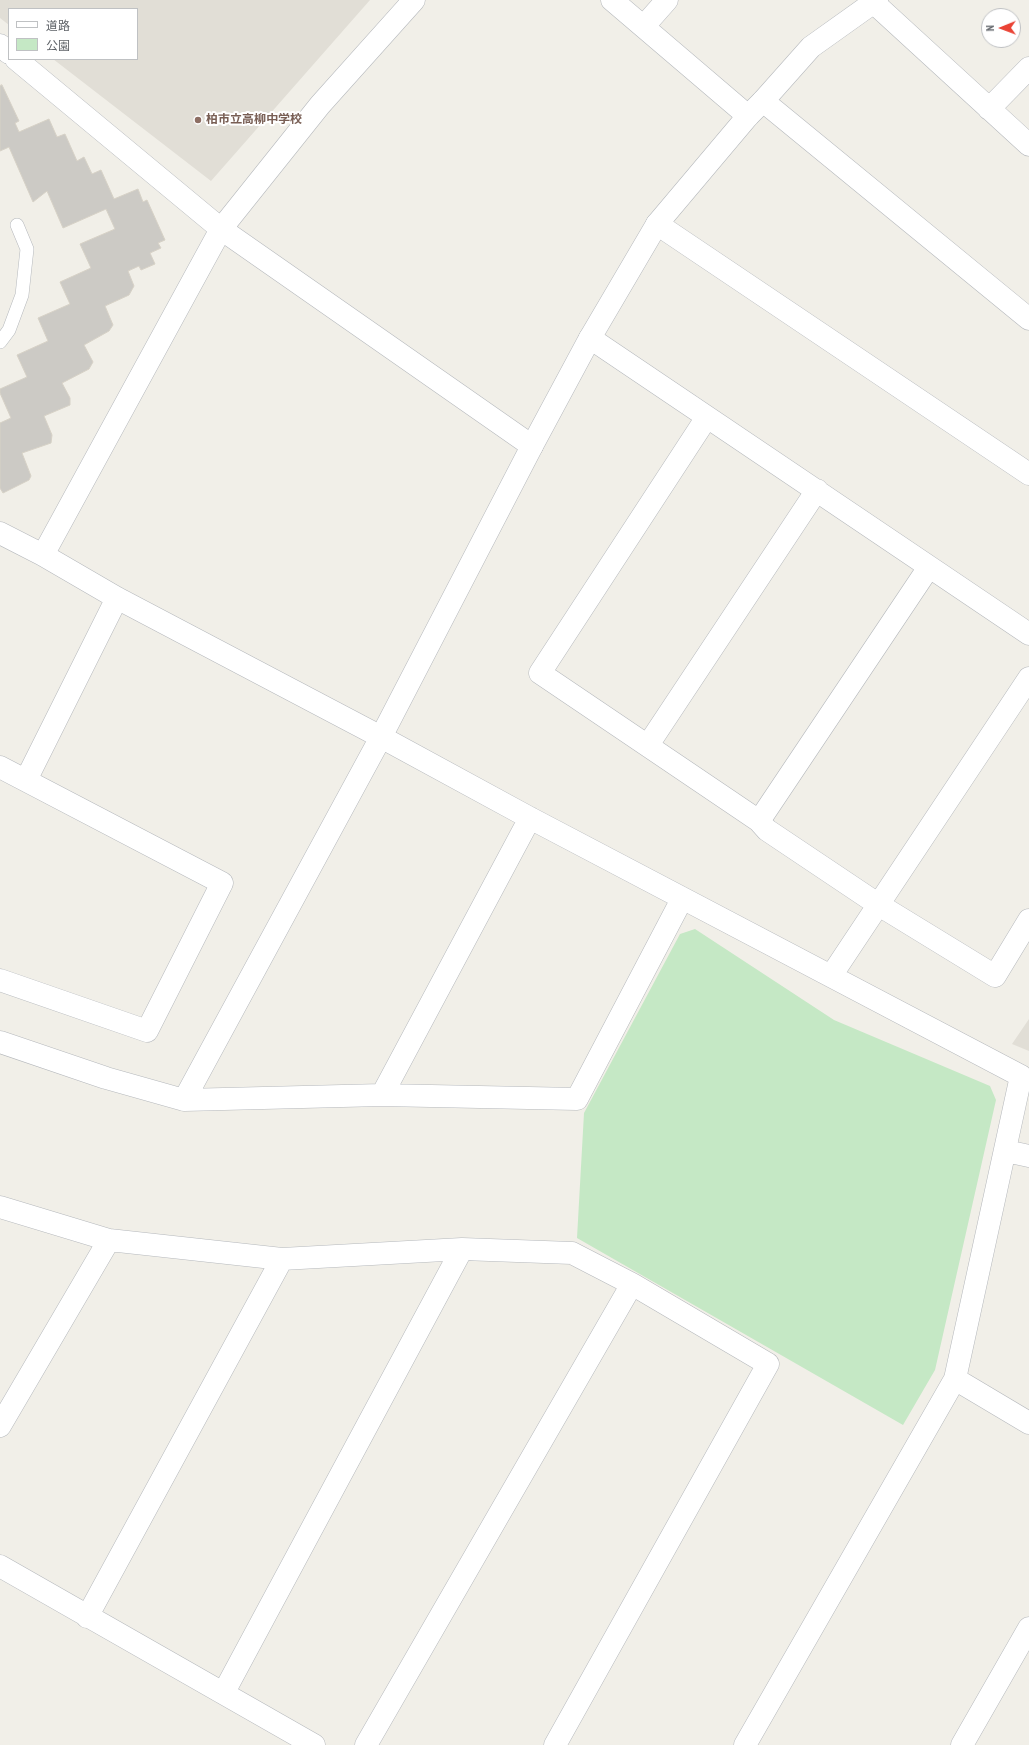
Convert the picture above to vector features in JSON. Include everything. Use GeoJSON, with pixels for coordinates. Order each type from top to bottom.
{"type":"FeatureCollection","features":[{"type":"Feature","properties":{"kind":"street"},"geometry":{"type":"LineString","coordinates":[[43,555],[221,229],[320,105],[414,0]]}},
{"type":"Feature","properties":{"kind":"street"},"geometry":{"type":"LineString","coordinates":[[612,0],[748,116]]}},
{"type":"Feature","properties":{"kind":"street"},"geometry":{"type":"LineString","coordinates":[[644,26],[667,0]]}},
{"type":"Feature","properties":{"kind":"street"},"geometry":{"type":"LineString","coordinates":[[184,1100],[381,737],[532,446],[590,338],[657,224],[748,116],[811,46],[875,2],[1029,145]]}},
{"type":"Feature","properties":{"kind":"street"},"geometry":{"type":"LineString","coordinates":[[0,45],[8,52]]}},
{"type":"Feature","properties":{"kind":"street"},"geometry":{"type":"LineString","coordinates":[[17,60],[221,229],[532,446]]}},
{"type":"Feature","properties":{"kind":"street"},"geometry":{"type":"LineString","coordinates":[[989,109],[1029,68]]}},
{"type":"Feature","properties":{"kind":"street"},"geometry":{"type":"LineString","coordinates":[[763,101],[1029,319]]}},
{"type":"Feature","properties":{"kind":"street"},"geometry":{"type":"LineString","coordinates":[[657,224],[1029,474]]}},
{"type":"Feature","properties":{"kind":"street"},"geometry":{"type":"LineString","coordinates":[[590,338],[1029,634]]}},
{"type":"Feature","properties":{"kind":"street"},"geometry":{"type":"LineString","coordinates":[[707,417],[540,673],[648,745],[759,821],[767,830],[879,905],[994,976],[1029,920]]}},
{"type":"Feature","properties":{"kind":"street"},"geometry":{"type":"LineString","coordinates":[[648,745],[817,490]]}},
{"type":"Feature","properties":{"kind":"street"},"geometry":{"type":"LineString","coordinates":[[0,533],[43,555],[117,598],[381,737],[682,899],[1021,1076],[1006,1151],[955,1379],[745,1745]]}},
{"type":"Feature","properties":{"kind":"street"},"geometry":{"type":"LineString","coordinates":[[759,821],[929,568]]}},
{"type":"Feature","properties":{"kind":"street"},"geometry":{"type":"LineString","coordinates":[[26,780],[117,598]]}},
{"type":"Feature","properties":{"kind":"street"},"geometry":{"type":"LineString","coordinates":[[831,976],[1029,678]]}},
{"type":"Feature","properties":{"kind":"street"},"geometry":{"type":"LineString","coordinates":[[0,767],[222,883],[147,1031],[0,980]]}},
{"type":"Feature","properties":{"kind":"street"},"geometry":{"type":"LineString","coordinates":[[382,1095],[530,818]]}},
{"type":"Feature","properties":{"kind":"street"},"geometry":{"type":"LineString","coordinates":[[2,1048],[184,1100],[382,1095],[576,1099],[682,899]]}},
{"type":"Feature","properties":{"kind":"street"},"geometry":{"type":"LineString","coordinates":[[1006,1151],[1029,1156]]}},
{"type":"Feature","properties":{"kind":"street"},"geometry":{"type":"LineString","coordinates":[[0,1207],[109,1240],[282,1258],[462,1249],[572,1253],[632,1284],[768,1364],[555,1745]]}},
{"type":"Feature","properties":{"kind":"street"},"geometry":{"type":"LineString","coordinates":[[0,1426],[109,1240]]}},
{"type":"Feature","properties":{"kind":"street"},"geometry":{"type":"LineString","coordinates":[[224,1692],[462,1249]]}},
{"type":"Feature","properties":{"kind":"street"},"geometry":{"type":"LineString","coordinates":[[87,1617],[282,1258]]}},
{"type":"Feature","properties":{"kind":"street"},"geometry":{"type":"LineString","coordinates":[[366,1745],[632,1284]]}},
{"type":"Feature","properties":{"kind":"street"},"geometry":{"type":"LineString","coordinates":[[955,1379],[1029,1423]]}},
{"type":"Feature","properties":{"kind":"street"},"geometry":{"type":"LineString","coordinates":[[0,1566],[87,1617],[224,1692],[314,1745]]}},
{"type":"Feature","properties":{"kind":"street"},"geometry":{"type":"LineString","coordinates":[[962,1745],[1029,1628]]}},
{"type":"Feature","properties":{"kind":"lane"},"geometry":{"type":"LineString","coordinates":[[0,342],[9,330],[22,295],[27,249],[17,225]]}},
{"type":"Feature","properties":{"kind":"shaded area","name":"柏市立高柳中学校"},"geometry":{"type":"Polygon","coordinates":[[[0,0],[370,0],[211,181],[54,60],[138,60],[138,8],[8,8],[8,24],[0,18],[0,0]]]}},
{"type":"Feature","properties":{"kind":"shaded area"},"geometry":{"type":"Polygon","coordinates":[[[1029,1019],[1029,1051],[1012,1044],[1029,1019]]]}},
{"type":"Feature","properties":{"kind":"green space"},"geometry":{"type":"Polygon","coordinates":[[[695,929],[834,1020],[990,1086],[996,1100],[935,1370],[903,1425],[577,1238],[584,1113],[680,934],[695,929]]]}},
{"type":"Feature","properties":{"kind":"building"},"geometry":{"type":"Polygon","coordinates":[[[2,85],[19,121],[15,123],[19,132],[49,119],[57,137],[65,134],[77,161],[84,157],[92,174],[101,170],[114,199],[138,189],[143,202],[147,200],[165,240],[158,243],[161,248],[150,253],[155,264],[141,270],[139,266],[128,271],[134,286],[129,295],[105,306],[113,325],[109,331],[84,345],[93,362],[89,369],[62,383],[70,398],[70,405],[44,416],[52,435],[51,443],[22,453],[31,476],[29,480],[3,493],[0,488],[0,423],[11,418],[0,393],[0,389],[27,377],[17,355],[48,341],[38,318],[70,304],[60,282],[91,268],[80,244],[115,229],[106,209],[63,228],[47,191],[33,202],[9,147],[0,151],[0,86],[2,85]]]}},
{"type":"Feature","properties":{"kind":"place","name":"柏市立高柳中学校"},"geometry":{"type":"Point","coordinates":[198,120]}}]}
